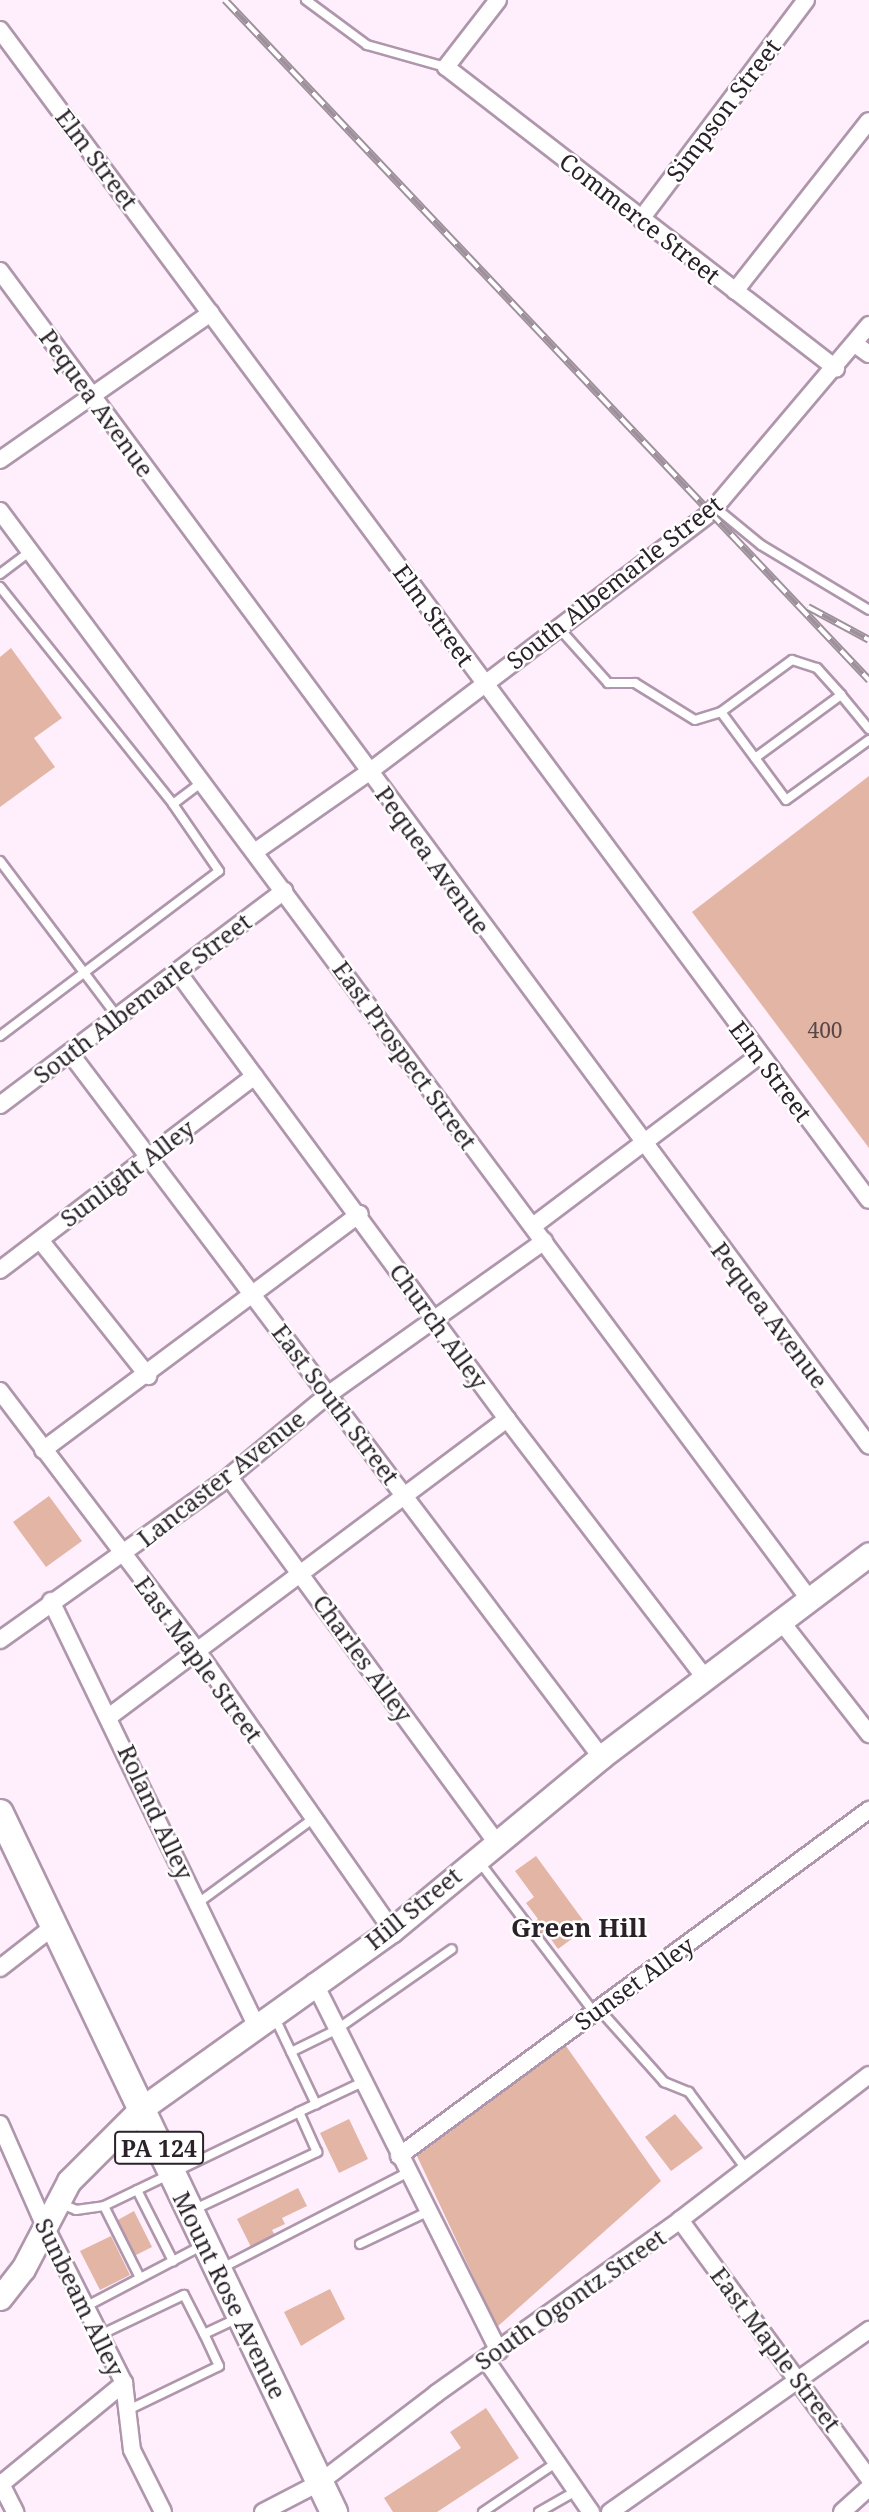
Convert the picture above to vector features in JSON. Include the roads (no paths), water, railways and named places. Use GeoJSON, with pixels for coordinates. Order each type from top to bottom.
{"type":"FeatureCollection","features":[{"type":"Feature","properties":{"kind":"main road","name":"Hill Street"},"geometry":{"type":"LineString","coordinates":[[0,2298],[23,2269],[56,2202],[96,2149],[141,2109],[314,1982],[392,1930],[495,1841],[601,1757],[869,1554]]}},
{"type":"Feature","properties":{"kind":"main road","name":"Mount Rose Avenue"},"geometry":{"type":"LineString","coordinates":[[0,1813],[334,2512]]}},
{"type":"Feature","properties":{"kind":"street"},"geometry":{"type":"LineString","coordinates":[[446,66],[498,0]]}},
{"type":"Feature","properties":{"kind":"street","name":"Simpson Street"},"geometry":{"type":"LineString","coordinates":[[641,219],[806,0]]}},
{"type":"Feature","properties":{"kind":"street","name":"Elm Street"},"geometry":{"type":"LineString","coordinates":[[0,30],[759,1056],[869,1200]]}},
{"type":"Feature","properties":{"kind":"street","name":"Commerce Street"},"geometry":{"type":"LineString","coordinates":[[446,66],[836,368]]}},
{"type":"Feature","properties":{"kind":"street"},"geometry":{"type":"LineString","coordinates":[[735,292],[869,121]]}},
{"type":"Feature","properties":{"kind":"street","name":"Pequea Avenue"},"geometry":{"type":"LineString","coordinates":[[0,271],[642,1145],[869,1447]]}},
{"type":"Feature","properties":{"kind":"street"},"geometry":{"type":"LineString","coordinates":[[0,460],[211,313]]}},
{"type":"Feature","properties":{"kind":"street","name":"South Albemarle Street"},"geometry":{"type":"LineString","coordinates":[[256,852],[369,772],[716,508],[836,368],[869,325]]}},
{"type":"Feature","properties":{"kind":"street"},"geometry":{"type":"LineString","coordinates":[[855,344],[869,354]]}},
{"type":"Feature","properties":{"kind":"street","name":"East Prospect Street"},"geometry":{"type":"LineString","coordinates":[[0,511],[203,780],[810,1600]]}},
{"type":"Feature","properties":{"kind":"street","name":"South Albemarle Street"},"geometry":{"type":"LineString","coordinates":[[0,1105],[284,891]]}},
{"type":"Feature","properties":{"kind":"street","name":"Church Alley"},"geometry":{"type":"LineString","coordinates":[[177,971],[360,1214],[507,1419],[705,1678]]}},
{"type":"Feature","properties":{"kind":"street","name":"East South Street"},"geometry":{"type":"LineString","coordinates":[[70,1053],[150,1155],[601,1757]]}},
{"type":"Feature","properties":{"kind":"street"},"geometry":{"type":"LineString","coordinates":[[533,1226],[759,1056]]}},
{"type":"Feature","properties":{"kind":"street","name":"Sunlight Alley"},"geometry":{"type":"LineString","coordinates":[[0,1270],[255,1076]]}},
{"type":"Feature","properties":{"kind":"street"},"geometry":{"type":"LineString","coordinates":[[43,1450],[148,1376],[253,1293],[360,1214]]}},
{"type":"Feature","properties":{"kind":"street"},"geometry":{"type":"LineString","coordinates":[[40,1240],[148,1376]]}},
{"type":"Feature","properties":{"kind":"street","name":"Lancaster Avenue"},"geometry":{"type":"LineString","coordinates":[[0,1640],[51,1601],[122,1555],[229,1477],[329,1394],[544,1241]]}},
{"type":"Feature","properties":{"kind":"street","name":"East Maple Street"},"geometry":{"type":"LineString","coordinates":[[0,1391],[198,1652],[392,1930]]}},
{"type":"Feature","properties":{"kind":"street"},"geometry":{"type":"LineString","coordinates":[[110,1716],[507,1419]]}},
{"type":"Feature","properties":{"kind":"street","name":"Charles Alley"},"geometry":{"type":"LineString","coordinates":[[229,1477],[302,1572],[495,1841]]}},
{"type":"Feature","properties":{"kind":"street","name":"Roland Alley"},"geometry":{"type":"LineString","coordinates":[[51,1601],[110,1716],[198,1903],[264,2019]]}},
{"type":"Feature","properties":{"kind":"street"},"geometry":{"type":"LineString","coordinates":[[780,1620],[869,1734]]}},
{"type":"Feature","properties":{"kind":"street","name":"Sunset Alley"},"geometry":{"type":"LineString","coordinates":[[400,2156],[869,1810]]}},
{"type":"Feature","properties":{"kind":"street"},"geometry":{"type":"LineString","coordinates":[[0,1968],[54,1926]]}},
{"type":"Feature","properties":{"kind":"street"},"geometry":{"type":"LineString","coordinates":[[314,1982],[427,2212],[493,2356],[557,2462],[591,2512]]}},
{"type":"Feature","properties":{"kind":"street","name":"South Ogontz Street"},"geometry":{"type":"LineString","coordinates":[[263,2512],[319,2483],[680,2220],[869,2075]]}},
{"type":"Feature","properties":{"kind":"street","name":"Sunbeam Alley"},"geometry":{"type":"LineString","coordinates":[[1,2130],[44,2224],[124,2382],[134,2458],[163,2512]]}},
{"type":"Feature","properties":{"kind":"street","name":"East Maple Street"},"geometry":{"type":"LineString","coordinates":[[680,2220],[869,2478]]}},
{"type":"Feature","properties":{"kind":"street"},"geometry":{"type":"LineString","coordinates":[[610,2512],[869,2329]]}},
{"type":"Feature","properties":{"kind":"street"},"geometry":{"type":"LineString","coordinates":[[15,2512],[1,2483],[124,2382]]}},
{"type":"Feature","properties":{"kind":"street"},"geometry":{"type":"LineString","coordinates":[[842,2512],[869,2488]]}},
{"type":"Feature","properties":{"kind":"lane"},"geometry":{"type":"LineString","coordinates":[[306,0],[367,46],[446,66]]}},
{"type":"Feature","properties":{"kind":"lane"},"geometry":{"type":"LineString","coordinates":[[716,508],[761,545],[869,610]]}},
{"type":"Feature","properties":{"kind":"lane"},"geometry":{"type":"LineString","coordinates":[[0,574],[30,551]]}},
{"type":"Feature","properties":{"kind":"lane"},"geometry":{"type":"LineString","coordinates":[[0,587],[173,804],[219,872],[0,1036]]}},
{"type":"Feature","properties":{"kind":"lane"},"geometry":{"type":"LineString","coordinates":[[558,627],[608,683],[635,683],[695,720],[721,712],[792,660],[817,668],[869,729]]}},
{"type":"Feature","properties":{"kind":"lane"},"geometry":{"type":"LineString","coordinates":[[755,758],[841,695]]}},
{"type":"Feature","properties":{"kind":"lane"},"geometry":{"type":"LineString","coordinates":[[721,712],[786,800],[869,740]]}},
{"type":"Feature","properties":{"kind":"lane"},"geometry":{"type":"LineString","coordinates":[[173,804],[203,780]]}},
{"type":"Feature","properties":{"kind":"lane"},"geometry":{"type":"LineString","coordinates":[[0,861],[117,1016]]}},
{"type":"Feature","properties":{"kind":"lane"},"geometry":{"type":"LineString","coordinates":[[198,1903],[314,1818]]}},
{"type":"Feature","properties":{"kind":"lane"},"geometry":{"type":"LineString","coordinates":[[476,1858],[597,2010],[664,2082],[689,2092],[746,2170]]}},
{"type":"Feature","properties":{"kind":"lane"},"geometry":{"type":"LineString","coordinates":[[291,2052],[336,2030],[452,1948]]}},
{"type":"Feature","properties":{"kind":"lane"},"geometry":{"type":"LineString","coordinates":[[264,2019],[291,2052],[316,2104]]}},
{"type":"Feature","properties":{"kind":"lane"},"geometry":{"type":"LineString","coordinates":[[56,2202],[76,2210],[104,2206],[363,2082]]}},
{"type":"Feature","properties":{"kind":"lane"},"geometry":{"type":"LineString","coordinates":[[190,2212],[317,2152],[299,2112]]}},
{"type":"Feature","properties":{"kind":"lane"},"geometry":{"type":"LineString","coordinates":[[219,2269],[407,2173]]}},
{"type":"Feature","properties":{"kind":"lane"},"geometry":{"type":"LineString","coordinates":[[137,2190],[173,2261]]}},
{"type":"Feature","properties":{"kind":"lane"},"geometry":{"type":"LineString","coordinates":[[104,2206],[140,2278]]}},
{"type":"Feature","properties":{"kind":"lane"},"geometry":{"type":"LineString","coordinates":[[360,2244],[427,2212]]}},
{"type":"Feature","properties":{"kind":"lane"},"geometry":{"type":"LineString","coordinates":[[85,2307],[206,2244]]}},
{"type":"Feature","properties":{"kind":"lane"},"geometry":{"type":"LineString","coordinates":[[100,2336],[184,2295],[219,2366],[127,2410]]}},
{"type":"Feature","properties":{"kind":"lane"},"geometry":{"type":"LineString","coordinates":[[204,2334],[242,2316]]}},
{"type":"Feature","properties":{"kind":"lane"},"geometry":{"type":"LineString","coordinates":[[483,2512],[557,2462]]}},
{"type":"Feature","properties":{"kind":"lane"},"geometry":{"type":"LineString","coordinates":[[539,2512],[577,2491]]}},
{"type":"Feature","properties":{"kind":"railway"},"geometry":{"type":"LineString","coordinates":[[225,0],[869,680]]}},
{"type":"Feature","properties":{"kind":"railway"},"geometry":{"type":"LineString","coordinates":[[808,607],[869,640]]}},
{"type":"Feature","properties":{"kind":"district","name":"Green Hill"},"geometry":{"type":"Point","coordinates":[579,1928]}}]}
